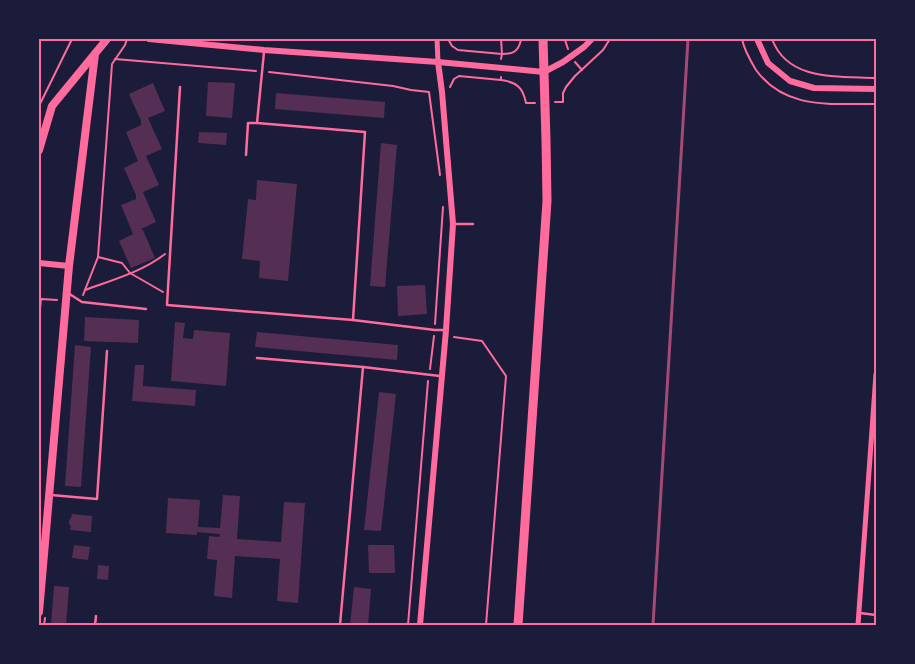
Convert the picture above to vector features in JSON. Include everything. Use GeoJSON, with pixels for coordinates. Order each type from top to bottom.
{"type":"FeatureCollection","features":[{"type":"Feature","properties":{"kind":"main road"},"geometry":{"type":"LineString","coordinates":[[39,150],[52,106],[96,54],[106,39]]}},
{"type":"Feature","properties":{"kind":"main road"},"geometry":{"type":"LineString","coordinates":[[518,625],[547,202],[543,39]]}},
{"type":"Feature","properties":{"kind":"main road"},"geometry":{"type":"LineString","coordinates":[[39,612],[69,266],[96,54]]}},
{"type":"Feature","properties":{"kind":"street"},"geometry":{"type":"LineString","coordinates":[[149,39],[544,72],[563,62],[592,39]]}},
{"type":"Feature","properties":{"kind":"street"},"geometry":{"type":"LineString","coordinates":[[420,625],[454,224],[437,39]]}},
{"type":"Feature","properties":{"kind":"street"},"geometry":{"type":"LineString","coordinates":[[757,39],[768,63],[790,81],[814,88],[876,90]]}},
{"type":"Feature","properties":{"kind":"street"},"geometry":{"type":"LineString","coordinates":[[39,263],[69,266]]}},
{"type":"Feature","properties":{"kind":"street"},"geometry":{"type":"LineString","coordinates":[[858,625],[876,374]]}},
{"type":"Feature","properties":{"kind":"lane"},"geometry":{"type":"LineString","coordinates":[[256,123],[264,50]]}},
{"type":"Feature","properties":{"kind":"lane"},"geometry":{"type":"LineString","coordinates":[[180,87],[167,306],[354,320],[446,333]]}},
{"type":"Feature","properties":{"kind":"lane"},"geometry":{"type":"LineString","coordinates":[[246,155],[248,122],[365,132],[354,320]]}},
{"type":"Feature","properties":{"kind":"lane"},"geometry":{"type":"LineString","coordinates":[[454,224],[473,224]]}},
{"type":"Feature","properties":{"kind":"lane"},"geometry":{"type":"LineString","coordinates":[[67,292],[82,302],[146,309]]}},
{"type":"Feature","properties":{"kind":"lane"},"geometry":{"type":"LineString","coordinates":[[49,495],[97,499],[107,351]]}},
{"type":"Feature","properties":{"kind":"lane"},"geometry":{"type":"LineString","coordinates":[[257,358],[442,376]]}},
{"type":"Feature","properties":{"kind":"lane"},"geometry":{"type":"LineString","coordinates":[[340,625],[363,367]]}},
{"type":"Feature","properties":{"kind":"lane"},"geometry":{"type":"LineString","coordinates":[[870,466],[876,466]]}},
{"type":"Feature","properties":{"kind":"lane"},"geometry":{"type":"LineString","coordinates":[[859,613],[876,615]]}},
{"type":"Feature","properties":{"kind":"lane"},"geometry":{"type":"LineString","coordinates":[[95,625],[96,616]]}},
{"type":"Feature","properties":{"kind":"path"},"geometry":{"type":"LineString","coordinates":[[39,106],[72,39]]}},
{"type":"Feature","properties":{"kind":"path"},"geometry":{"type":"LineString","coordinates":[[76,297],[83,295],[98,257],[112,64],[127,39]]}},
{"type":"Feature","properties":{"kind":"path"},"geometry":{"type":"LineString","coordinates":[[448,39],[452,46],[458,50],[502,54],[501,39]]}},
{"type":"Feature","properties":{"kind":"path"},"geometry":{"type":"LineString","coordinates":[[772,39],[775,47],[787,61],[800,70],[822,75],[876,78]]}},
{"type":"Feature","properties":{"kind":"path"},"geometry":{"type":"LineString","coordinates":[[115,59],[262,71],[429,92],[450,92],[450,86],[454,79],[459,76],[501,80]]}},
{"type":"Feature","properties":{"kind":"path"},"geometry":{"type":"LineString","coordinates":[[429,92],[441,180]]}},
{"type":"Feature","properties":{"kind":"path"},"geometry":{"type":"LineString","coordinates":[[408,625],[429,375],[435,330],[443,200]]}},
{"type":"Feature","properties":{"kind":"path"},"geometry":{"type":"LineString","coordinates":[[85,290],[130,273],[157,260],[170,250]]}},
{"type":"Feature","properties":{"kind":"path"},"geometry":{"type":"LineString","coordinates":[[98,257],[122,262],[130,273],[168,295]]}},
{"type":"Feature","properties":{"kind":"path"},"geometry":{"type":"LineString","coordinates":[[39,320],[40,299],[66,301]]}},
{"type":"Feature","properties":{"kind":"path"},"geometry":{"type":"LineString","coordinates":[[446,333],[482,341],[506,376],[486,625]]}},
{"type":"Feature","properties":{"kind":"building"},"geometry":{"type":"Polygon","coordinates":[[[208,82],[235,83],[232,118],[206,116],[208,82]]]}},
{"type":"Feature","properties":{"kind":"building"},"geometry":{"type":"Polygon","coordinates":[[[153,83],[165,111],[148,118],[162,149],[146,156],[159,185],[143,192],[156,222],[141,229],[155,258],[131,268],[119,241],[133,234],[121,205],[136,199],[124,168],[138,161],[126,132],[141,125],[141,121],[129,94],[153,83]]]}},
{"type":"Feature","properties":{"kind":"building"},"geometry":{"type":"Polygon","coordinates":[[[276,93],[385,102],[384,118],[275,109],[276,93]]]}},
{"type":"Feature","properties":{"kind":"building"},"geometry":{"type":"Polygon","coordinates":[[[199,132],[227,133],[226,145],[198,143],[199,132]]]}},
{"type":"Feature","properties":{"kind":"building"},"geometry":{"type":"Polygon","coordinates":[[[381,143],[397,145],[385,287],[370,286],[381,143]]]}},
{"type":"Feature","properties":{"kind":"building"},"geometry":{"type":"Polygon","coordinates":[[[257,180],[297,184],[288,281],[259,278],[260,261],[242,259],[248,199],[256,200],[257,180]]]}},
{"type":"Feature","properties":{"kind":"building"},"geometry":{"type":"Polygon","coordinates":[[[425,285],[427,314],[398,316],[397,286],[425,285]]]}},
{"type":"Feature","properties":{"kind":"building"},"geometry":{"type":"Polygon","coordinates":[[[85,317],[139,320],[138,343],[84,341],[85,317]]]}},
{"type":"Feature","properties":{"kind":"building"},"geometry":{"type":"Polygon","coordinates":[[[175,322],[185,323],[183,338],[193,339],[194,330],[230,333],[226,386],[171,381],[175,322]]]}},
{"type":"Feature","properties":{"kind":"building"},"geometry":{"type":"Polygon","coordinates":[[[257,332],[398,345],[397,360],[255,347],[257,332]]]}},
{"type":"Feature","properties":{"kind":"building"},"geometry":{"type":"Polygon","coordinates":[[[75,345],[91,347],[81,487],[65,486],[75,345]]]}},
{"type":"Feature","properties":{"kind":"building"},"geometry":{"type":"Polygon","coordinates":[[[135,365],[144,365],[143,386],[196,390],[195,406],[132,401],[135,365]]]}},
{"type":"Feature","properties":{"kind":"building"},"geometry":{"type":"Polygon","coordinates":[[[379,392],[396,394],[381,531],[364,530],[379,392]]]}},
{"type":"Feature","properties":{"kind":"building"},"geometry":{"type":"Polygon","coordinates":[[[223,495],[240,496],[237,539],[281,542],[284,502],[305,503],[298,603],[277,601],[280,559],[235,556],[232,598],[214,596],[217,560],[207,559],[209,536],[219,537],[220,534],[197,532],[197,535],[166,533],[168,498],[200,500],[198,527],[220,528],[223,495]]]}},
{"type":"Feature","properties":{"kind":"building"},"geometry":{"type":"Polygon","coordinates":[[[72,514],[92,516],[91,532],[70,530],[69,520],[72,514]]]}},
{"type":"Feature","properties":{"kind":"building"},"geometry":{"type":"Polygon","coordinates":[[[74,545],[90,547],[88,560],[72,558],[74,545]]]}},
{"type":"Feature","properties":{"kind":"building"},"geometry":{"type":"Polygon","coordinates":[[[368,545],[394,545],[395,573],[369,573],[368,545]]]}},
{"type":"Feature","properties":{"kind":"building"},"geometry":{"type":"Polygon","coordinates":[[[98,565],[109,566],[108,580],[97,579],[98,565]]]}},
{"type":"Feature","properties":{"kind":"building"},"geometry":{"type":"Polygon","coordinates":[[[54,586],[69,587],[66,625],[51,625],[54,586]]]}},
{"type":"Feature","properties":{"kind":"building"},"geometry":{"type":"Polygon","coordinates":[[[354,587],[371,589],[368,625],[350,625],[354,587]]]}},
{"type":"Feature","properties":{"kind":"railway"},"geometry":{"type":"LineString","coordinates":[[653,625],[688,39]]}}]}
